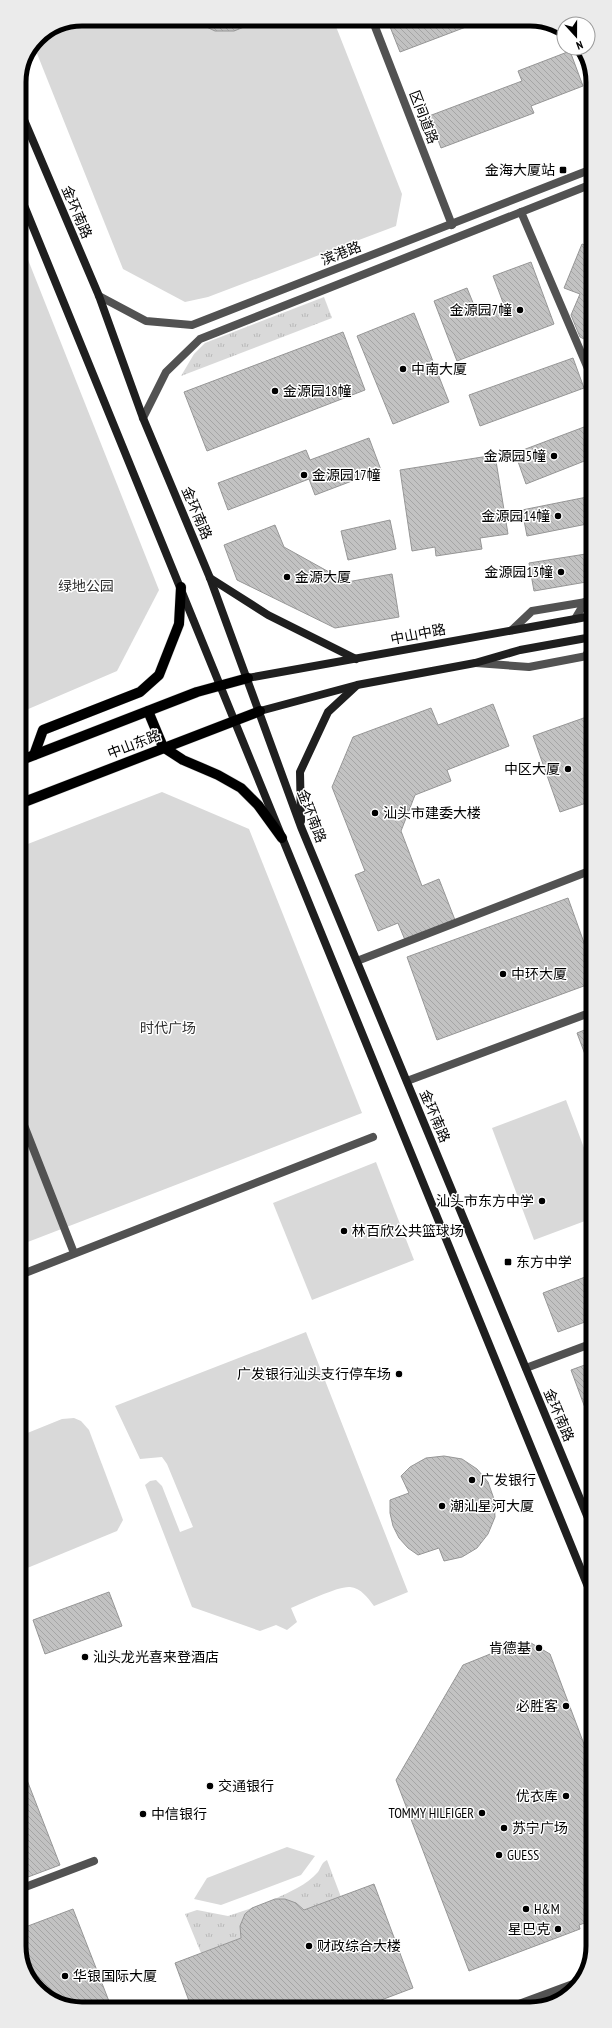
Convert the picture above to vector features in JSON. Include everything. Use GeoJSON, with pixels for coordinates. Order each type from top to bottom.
{"type":"FeatureCollection","features":[{"type":"Feature","properties":{"kind":"main road","name":"金环南路"},"geometry":{"type":"LineString","coordinates":[[26,124],[99,296],[143,418],[210,578],[248,678],[301,828],[586,1513]]}},
{"type":"Feature","properties":{"kind":"main road"},"geometry":{"type":"LineString","coordinates":[[26,210],[586,1583]]}},
{"type":"Feature","properties":{"kind":"main road"},"geometry":{"type":"LineString","coordinates":[[210,578],[268,615],[356,659]]}},
{"type":"Feature","properties":{"kind":"main road"},"geometry":{"type":"LineString","coordinates":[[34,755],[43,730],[140,692],[159,675],[179,624],[181,587]]}},
{"type":"Feature","properties":{"kind":"main road","name":"中山中路"},"geometry":{"type":"LineString","coordinates":[[248,678],[586,617]]}},
{"type":"Feature","properties":{"kind":"main road"},"geometry":{"type":"LineString","coordinates":[[260,711],[357,685],[475,663],[520,650],[586,638]]}},
{"type":"Feature","properties":{"kind":"main road","name":"中山东路"},"geometry":{"type":"LineString","coordinates":[[26,758],[197,692],[248,678]]}},
{"type":"Feature","properties":{"kind":"main road"},"geometry":{"type":"LineString","coordinates":[[301,828],[300,772],[328,712],[357,685]]}},
{"type":"Feature","properties":{"kind":"main road"},"geometry":{"type":"LineString","coordinates":[[148,711],[162,747],[182,760],[218,775],[241,788],[258,805],[282,838]]}},
{"type":"Feature","properties":{"kind":"main road","name":"中山东路"},"geometry":{"type":"LineString","coordinates":[[26,802],[162,747],[260,711]]}},
{"type":"Feature","properties":{"kind":"street","name":"区间道路"},"geometry":{"type":"LineString","coordinates":[[375,26],[452,224]]}},
{"type":"Feature","properties":{"kind":"street","name":"滨港路"},"geometry":{"type":"LineString","coordinates":[[99,296],[146,321],[192,325],[586,171]]}},
{"type":"Feature","properties":{"kind":"street","name":"滨港路"},"geometry":{"type":"LineString","coordinates":[[143,418],[166,372],[200,339],[586,186]]}},
{"type":"Feature","properties":{"kind":"street"},"geometry":{"type":"LineString","coordinates":[[521,212],[586,364]]}},
{"type":"Feature","properties":{"kind":"street"},"geometry":{"type":"LineString","coordinates":[[512,630],[532,611],[586,602]]}},
{"type":"Feature","properties":{"kind":"street"},"geometry":{"type":"LineString","coordinates":[[575,619],[586,606]]}},
{"type":"Feature","properties":{"kind":"street"},"geometry":{"type":"LineString","coordinates":[[475,663],[529,667],[586,657]]}},
{"type":"Feature","properties":{"kind":"street"},"geometry":{"type":"LineString","coordinates":[[357,961],[586,872]]}},
{"type":"Feature","properties":{"kind":"street"},"geometry":{"type":"LineString","coordinates":[[407,1081],[586,1014]]}},
{"type":"Feature","properties":{"kind":"street"},"geometry":{"type":"LineString","coordinates":[[26,1130],[74,1254]]}},
{"type":"Feature","properties":{"kind":"street"},"geometry":{"type":"LineString","coordinates":[[26,1273],[373,1138]]}},
{"type":"Feature","properties":{"kind":"street"},"geometry":{"type":"LineString","coordinates":[[526,1368],[586,1346]]}},
{"type":"Feature","properties":{"kind":"street"},"geometry":{"type":"LineString","coordinates":[[26,1887],[94,1861]]}},
{"type":"Feature","properties":{"kind":"street"},"geometry":{"type":"LineString","coordinates":[[524,2002],[572,1984]]}},
{"type":"Feature","properties":{"kind":"green space"},"geometry":{"type":"Polygon","coordinates":[[[82,26],[336,26],[402,194],[396,226],[208,297],[185,302],[123,269],[36,50],[42,42],[61,30],[82,26]]]}},
{"type":"Feature","properties":{"kind":"green space","name":"绿地公园"},"geometry":{"type":"Polygon","coordinates":[[[26,255],[159,590],[117,671],[26,710],[26,255]]]}},
{"type":"Feature","properties":{"kind":"green space"},"geometry":{"type":"Polygon","coordinates":[[[324,297],[332,318],[181,376],[194,354],[205,343],[324,297]]]}},
{"type":"Feature","properties":{"kind":"green space","name":"时代广场"},"geometry":{"type":"Polygon","coordinates":[[[162,792],[249,829],[362,1113],[26,1243],[26,845],[162,792]]]}},
{"type":"Feature","properties":{"kind":"green space"},"geometry":{"type":"Polygon","coordinates":[[[566,1100],[586,1153],[586,1221],[534,1240],[492,1128],[566,1100]]]}},
{"type":"Feature","properties":{"kind":"green space","name":"林百欣公共篮球场"},"geometry":{"type":"Polygon","coordinates":[[[376,1162],[414,1260],[312,1300],[273,1203],[376,1162]]]}},
{"type":"Feature","properties":{"kind":"green space"},"geometry":{"type":"Polygon","coordinates":[[[306,1332],[408,1592],[374,1606],[358,1589],[345,1587],[337,1589],[291,1608],[297,1622],[287,1630],[276,1625],[260,1631],[192,1607],[145,1485],[150,1481],[156,1480],[162,1486],[180,1532],[193,1527],[167,1464],[162,1457],[140,1459],[115,1406],[306,1332]]]}},
{"type":"Feature","properties":{"kind":"green space"},"geometry":{"type":"Polygon","coordinates":[[[74,1418],[81,1421],[89,1430],[123,1520],[117,1531],[26,1569],[26,1434],[62,1419],[74,1418]]]}},
{"type":"Feature","properties":{"kind":"green space"},"geometry":{"type":"Polygon","coordinates":[[[287,1847],[315,1856],[301,1875],[221,1905],[194,1899],[207,1878],[287,1847]]]}},
{"type":"Feature","properties":{"kind":"green space"},"geometry":{"type":"Polygon","coordinates":[[[327,1860],[341,1897],[304,1910],[291,1902],[275,1899],[309,1881],[327,1860]]]}},
{"type":"Feature","properties":{"kind":"green space"},"geometry":{"type":"Polygon","coordinates":[[[252,1908],[242,1922],[241,1938],[201,1953],[185,1914],[197,1910],[228,1916],[252,1908]]]}},
{"type":"Feature","properties":{"kind":"building"},"geometry":{"type":"Polygon","coordinates":[[[204,26],[246,26],[234,31],[215,31],[204,26]]]}},
{"type":"Feature","properties":{"kind":"building"},"geometry":{"type":"Polygon","coordinates":[[[390,26],[469,26],[400,52],[390,26]]]}},
{"type":"Feature","properties":{"kind":"building"},"geometry":{"type":"Polygon","coordinates":[[[557,56],[572,56],[583,86],[531,106],[534,113],[441,148],[429,116],[522,81],[518,71],[557,56]]]}},
{"type":"Feature","properties":{"kind":"building"},"geometry":{"type":"Polygon","coordinates":[[[582,244],[586,246],[586,340],[580,337],[571,315],[580,294],[564,288],[582,244]]]}},
{"type":"Feature","properties":{"kind":"building","name":"金源园7幢"},"geometry":{"type":"Polygon","coordinates":[[[531,262],[554,324],[457,361],[434,301],[467,288],[478,315],[504,305],[493,276],[531,262]]]}},
{"type":"Feature","properties":{"kind":"building","name":"中南大厦"},"geometry":{"type":"Polygon","coordinates":[[[414,313],[449,402],[393,424],[357,336],[414,313]]]}},
{"type":"Feature","properties":{"kind":"building","name":"金源园18幢"},"geometry":{"type":"Polygon","coordinates":[[[343,332],[365,390],[207,451],[184,392],[343,332]]]}},
{"type":"Feature","properties":{"kind":"building"},"geometry":{"type":"Polygon","coordinates":[[[573,358],[584,388],[480,426],[469,395],[573,358]]]}},
{"type":"Feature","properties":{"kind":"building","name":"金源园5幢"},"geometry":{"type":"Polygon","coordinates":[[[586,426],[586,460],[526,484],[515,453],[586,426]]]}},
{"type":"Feature","properties":{"kind":"building","name":"金源园17幢"},"geometry":{"type":"Polygon","coordinates":[[[369,438],[381,470],[315,495],[309,479],[228,510],[218,483],[306,450],[310,460],[369,438]]]}},
{"type":"Feature","properties":{"kind":"building"},"geometry":{"type":"Polygon","coordinates":[[[495,455],[508,534],[480,538],[482,549],[436,556],[435,547],[412,551],[400,470],[495,455]]]}},
{"type":"Feature","properties":{"kind":"building","name":"金源园14幢"},"geometry":{"type":"Polygon","coordinates":[[[586,497],[586,524],[527,536],[522,510],[586,497]]]}},
{"type":"Feature","properties":{"kind":"building"},"geometry":{"type":"Polygon","coordinates":[[[390,520],[396,549],[348,560],[341,531],[390,520]]]}},
{"type":"Feature","properties":{"kind":"building","name":"金源大厦"},"geometry":{"type":"Polygon","coordinates":[[[275,525],[284,547],[347,582],[392,574],[399,617],[335,628],[237,580],[224,545],[275,525]]]}},
{"type":"Feature","properties":{"kind":"building","name":"金源园13幢"},"geometry":{"type":"Polygon","coordinates":[[[586,554],[586,582],[534,591],[529,563],[586,554]]]}},
{"type":"Feature","properties":{"kind":"building","name":"汕头市建委大楼"},"geometry":{"type":"Polygon","coordinates":[[[493,704],[509,746],[447,770],[451,781],[415,795],[401,831],[422,886],[439,879],[455,920],[405,940],[398,923],[378,931],[355,875],[365,871],[332,787],[353,737],[431,708],[438,725],[493,704]]]}},
{"type":"Feature","properties":{"kind":"building","name":"中区大厦"},"geometry":{"type":"Polygon","coordinates":[[[586,717],[586,803],[560,812],[533,736],[586,717]]]}},
{"type":"Feature","properties":{"kind":"building","name":"中环大厦"},"geometry":{"type":"Polygon","coordinates":[[[568,898],[586,948],[586,985],[437,1040],[407,957],[568,898]]]}},
{"type":"Feature","properties":{"kind":"building"},"geometry":{"type":"Polygon","coordinates":[[[586,1029],[586,1057],[577,1033],[586,1029]]]}},
{"type":"Feature","properties":{"kind":"building"},"geometry":{"type":"Polygon","coordinates":[[[586,1277],[586,1322],[558,1332],[543,1293],[586,1277]]]}},
{"type":"Feature","properties":{"kind":"building"},"geometry":{"type":"Polygon","coordinates":[[[586,1365],[586,1410],[571,1370],[586,1365]]]}},
{"type":"Feature","properties":{"kind":"building","name":"潮汕星河大厦"},"geometry":{"type":"Polygon","coordinates":[[[444,1456],[462,1459],[477,1469],[488,1482],[494,1499],[495,1517],[488,1534],[477,1548],[462,1557],[444,1561],[439,1548],[418,1555],[408,1548],[399,1538],[393,1526],[390,1513],[390,1500],[409,1493],[401,1476],[410,1467],[426,1458],[444,1456]]]}},
{"type":"Feature","properties":{"kind":"building"},"geometry":{"type":"Polygon","coordinates":[[[109,1592],[122,1626],[45,1654],[33,1620],[109,1592]]]}},
{"type":"Feature","properties":{"kind":"building","name":"苏宁广场"},"geometry":{"type":"Polygon","coordinates":[[[520,1642],[531,1643],[550,1654],[586,1749],[586,1922],[579,1925],[580,1929],[469,1971],[396,1780],[463,1665],[520,1642]]]}},
{"type":"Feature","properties":{"kind":"building"},"geometry":{"type":"Polygon","coordinates":[[[26,1777],[60,1865],[26,1878],[26,1777]]]}},
{"type":"Feature","properties":{"kind":"building","name":"财政综合大楼"},"geometry":{"type":"Polygon","coordinates":[[[374,1884],[413,1988],[376,2002],[189,2002],[175,1963],[241,1938],[240,1926],[245,1914],[252,1908],[275,1899],[285,1899],[296,1903],[304,1910],[374,1884]]]}},
{"type":"Feature","properties":{"kind":"building","name":"华银国际大厦"},"geometry":{"type":"Polygon","coordinates":[[[73,1909],[109,2002],[71,2001],[54,1994],[42,1986],[30,1967],[26,1953],[26,1927],[73,1909]]]}},
{"type":"Feature","properties":{"kind":"place","name":"金海大厦站"},"geometry":{"type":"Point","coordinates":[563,170]}},
{"type":"Feature","properties":{"kind":"place","name":"金源园7幢"},"geometry":{"type":"Point","coordinates":[520,310]}},
{"type":"Feature","properties":{"kind":"place","name":"中南大厦"},"geometry":{"type":"Point","coordinates":[403,369]}},
{"type":"Feature","properties":{"kind":"place","name":"金源园18幢"},"geometry":{"type":"Point","coordinates":[275,391]}},
{"type":"Feature","properties":{"kind":"place","name":"金源园5幢"},"geometry":{"type":"Point","coordinates":[554,456]}},
{"type":"Feature","properties":{"kind":"place","name":"金源园17幢"},"geometry":{"type":"Point","coordinates":[304,475]}},
{"type":"Feature","properties":{"kind":"place","name":"金源园14幢"},"geometry":{"type":"Point","coordinates":[558,516]}},
{"type":"Feature","properties":{"kind":"place","name":"金源园13幢"},"geometry":{"type":"Point","coordinates":[561,572]}},
{"type":"Feature","properties":{"kind":"place","name":"金源大厦"},"geometry":{"type":"Point","coordinates":[287,577]}},
{"type":"Feature","properties":{"kind":"place","name":"中区大厦"},"geometry":{"type":"Point","coordinates":[568,769]}},
{"type":"Feature","properties":{"kind":"place","name":"汕头市建委大楼"},"geometry":{"type":"Point","coordinates":[375,813]}},
{"type":"Feature","properties":{"kind":"place","name":"中环大厦"},"geometry":{"type":"Point","coordinates":[503,974]}},
{"type":"Feature","properties":{"kind":"place","name":"汕头市东方中学"},"geometry":{"type":"Point","coordinates":[542,1201]}},
{"type":"Feature","properties":{"kind":"place","name":"林百欣公共篮球场"},"geometry":{"type":"Point","coordinates":[344,1231]}},
{"type":"Feature","properties":{"kind":"place","name":"东方中学"},"geometry":{"type":"Point","coordinates":[508,1262]}},
{"type":"Feature","properties":{"kind":"place","name":"广发银行汕头支行停车场"},"geometry":{"type":"Point","coordinates":[399,1374]}},
{"type":"Feature","properties":{"kind":"place","name":"广发银行"},"geometry":{"type":"Point","coordinates":[472,1480]}},
{"type":"Feature","properties":{"kind":"place","name":"潮汕星河大厦"},"geometry":{"type":"Point","coordinates":[442,1506]}},
{"type":"Feature","properties":{"kind":"place","name":"肯德基"},"geometry":{"type":"Point","coordinates":[539,1648]}},
{"type":"Feature","properties":{"kind":"place","name":"汕头龙光喜来登酒店"},"geometry":{"type":"Point","coordinates":[85,1657]}},
{"type":"Feature","properties":{"kind":"place","name":"必胜客"},"geometry":{"type":"Point","coordinates":[566,1706]}},
{"type":"Feature","properties":{"kind":"place","name":"交通银行"},"geometry":{"type":"Point","coordinates":[210,1786]}},
{"type":"Feature","properties":{"kind":"place","name":"优衣库"},"geometry":{"type":"Point","coordinates":[566,1796]}},
{"type":"Feature","properties":{"kind":"place","name":"TOMMY HILFIGER"},"geometry":{"type":"Point","coordinates":[482,1813]}},
{"type":"Feature","properties":{"kind":"place","name":"中信银行"},"geometry":{"type":"Point","coordinates":[143,1814]}},
{"type":"Feature","properties":{"kind":"place","name":"苏宁广场"},"geometry":{"type":"Point","coordinates":[504,1828]}},
{"type":"Feature","properties":{"kind":"place","name":"GUESS"},"geometry":{"type":"Point","coordinates":[499,1855]}},
{"type":"Feature","properties":{"kind":"place","name":"H&M"},"geometry":{"type":"Point","coordinates":[526,1909]}},
{"type":"Feature","properties":{"kind":"place","name":"星巴克"},"geometry":{"type":"Point","coordinates":[558,1929]}},
{"type":"Feature","properties":{"kind":"place","name":"财政综合大楼"},"geometry":{"type":"Point","coordinates":[309,1946]}},
{"type":"Feature","properties":{"kind":"place","name":"华银国际大厦"},"geometry":{"type":"Point","coordinates":[65,1976]}}]}
